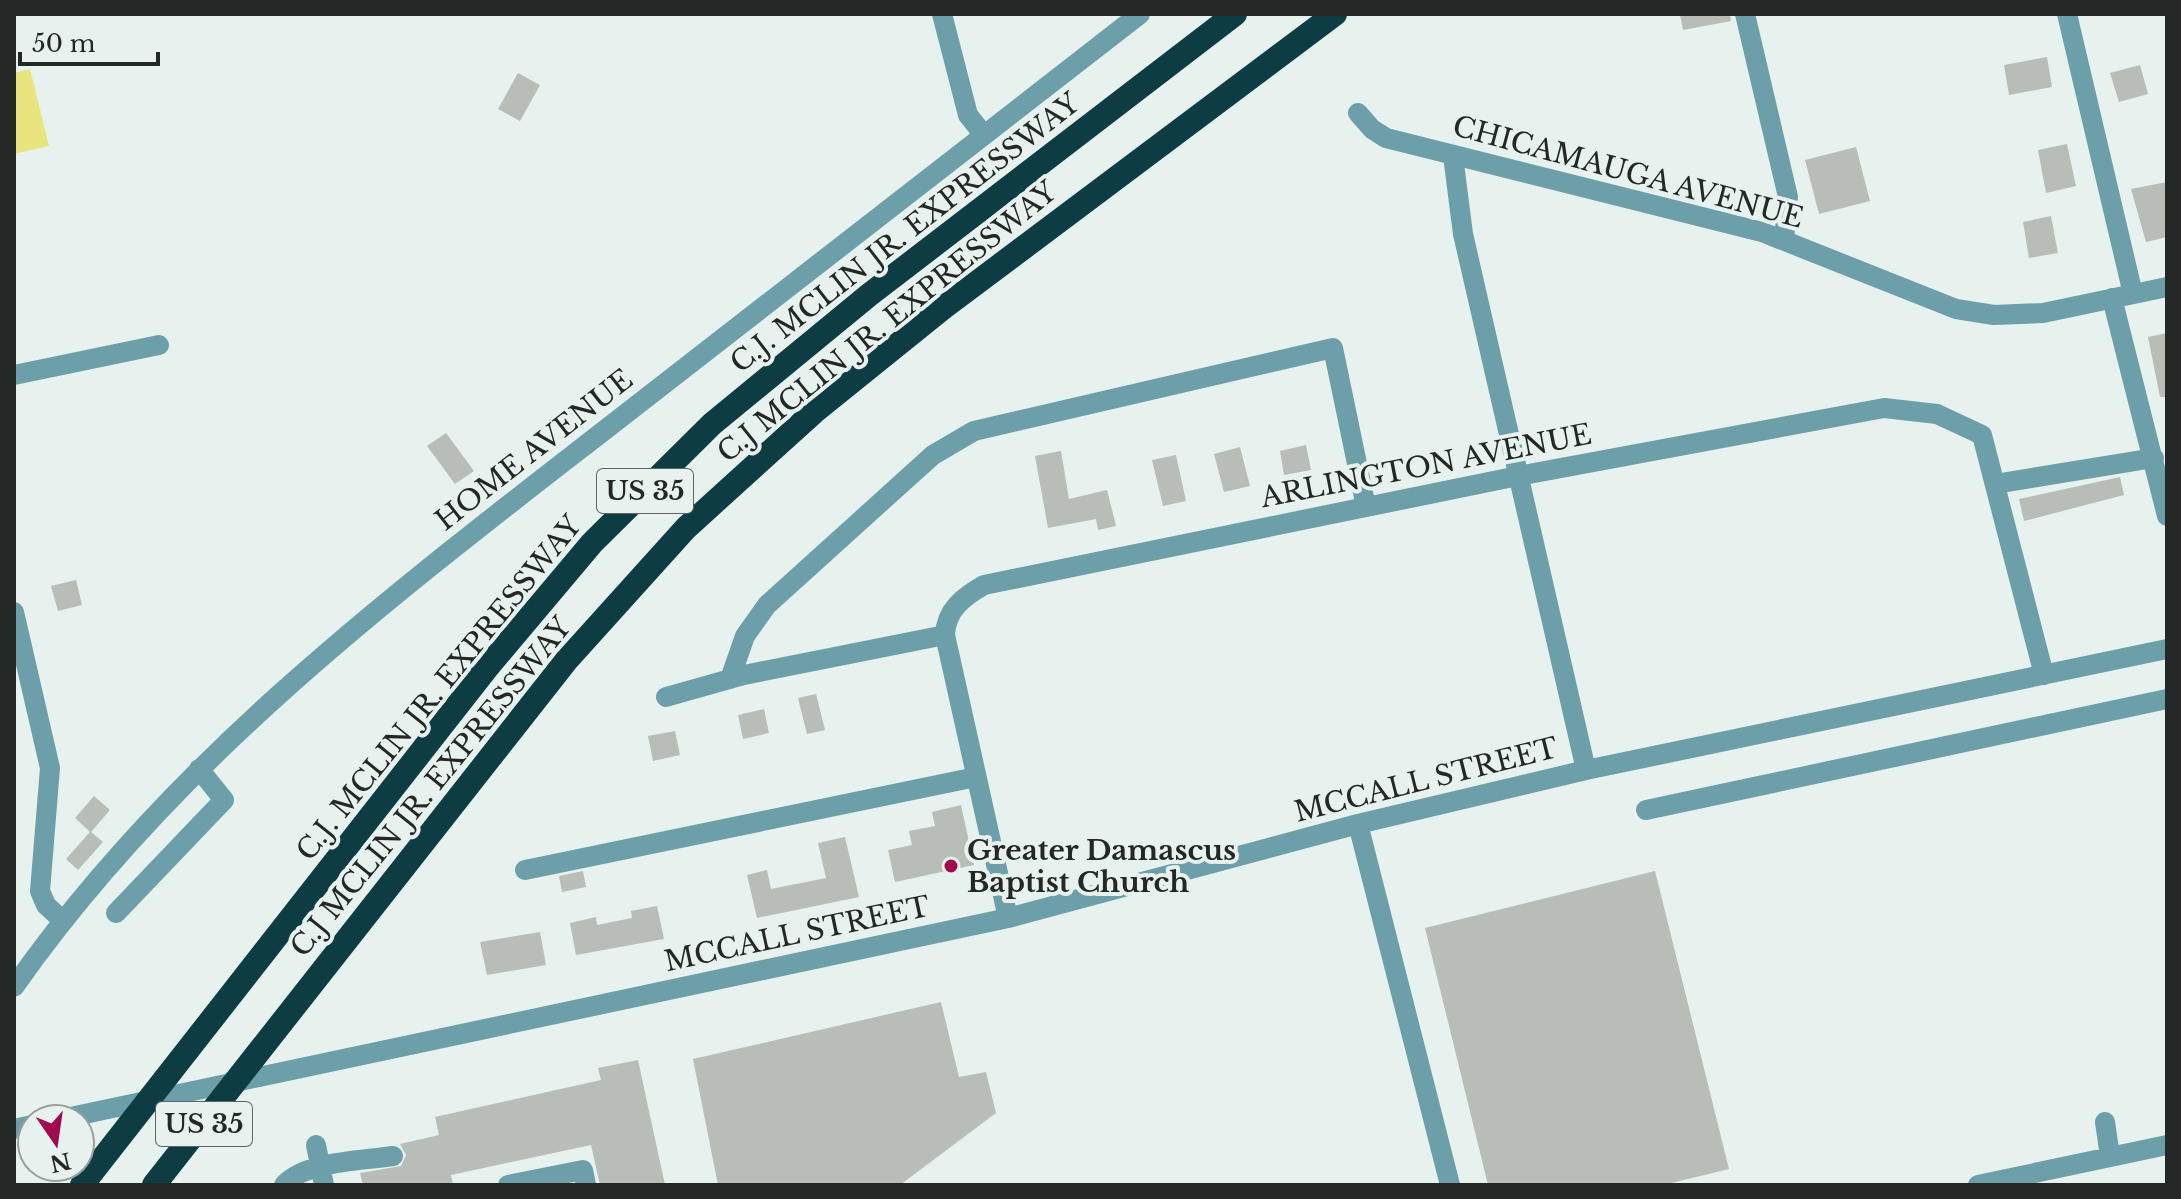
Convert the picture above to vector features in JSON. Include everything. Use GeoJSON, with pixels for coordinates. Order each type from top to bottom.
{"type":"FeatureCollection","features":[{"type":"Feature","properties":{"kind":"highway","name":"C.J. MCLIN JR. EXPRESSWAY"},"geometry":{"type":"LineString","coordinates":[[85,1184],[486,669],[592,543],[712,424],[869,295],[1235,14]]}},
{"type":"Feature","properties":{"kind":"highway","name":"C.J MCLIN JR. EXPRESSWAY"},"geometry":{"type":"LineString","coordinates":[[154,1185],[566,661],[686,528],[814,412],[943,308],[1335,14]]}},
{"type":"Feature","properties":{"kind":"street"},"geometry":{"type":"LineString","coordinates":[[942,14],[968,115],[983,134]]}},
{"type":"Feature","properties":{"kind":"street","name":"HOME AVENUE"},"geometry":{"type":"LineString","coordinates":[[14,987],[63,921],[155,813],[315,659],[1140,14]]}},
{"type":"Feature","properties":{"kind":"street"},"geometry":{"type":"LineString","coordinates":[[1745,14],[1788,197],[1784,239]]}},
{"type":"Feature","properties":{"kind":"street"},"geometry":{"type":"LineString","coordinates":[[2067,14],[2167,516]]}},
{"type":"Feature","properties":{"kind":"street","name":"CHICAMAUGA AVENUE"},"geometry":{"type":"LineString","coordinates":[[1358,113],[1372,129],[1386,138],[1784,239],[1920,297],[1975,313],[2043,313],[2167,287]]}},
{"type":"Feature","properties":{"kind":"street"},"geometry":{"type":"LineString","coordinates":[[1453,156],[1463,234],[1586,770]]}},
{"type":"Feature","properties":{"kind":"street"},"geometry":{"type":"LineString","coordinates":[[14,375],[159,345]]}},
{"type":"Feature","properties":{"kind":"street"},"geometry":{"type":"LineString","coordinates":[[730,679],[745,636],[767,605],[933,455],[974,431],[1333,348],[1366,507]]}},
{"type":"Feature","properties":{"kind":"street","name":"ARLINGTON AVENUE"},"geometry":{"type":"LineString","coordinates":[[945,635],[954,607],[984,585],[1518,476],[1884,408],[1937,414],[1982,435],[2044,675]]}},
{"type":"Feature","properties":{"kind":"street"},"geometry":{"type":"LineString","coordinates":[[1995,484],[2154,458]]}},
{"type":"Feature","properties":{"kind":"street"},"geometry":{"type":"LineString","coordinates":[[14,612],[50,768],[40,891],[46,905],[63,921]]}},
{"type":"Feature","properties":{"kind":"street"},"geometry":{"type":"LineString","coordinates":[[666,697],[730,679],[945,635],[1008,918]]}},
{"type":"Feature","properties":{"kind":"street","name":"MCCALL STREET"},"geometry":{"type":"LineString","coordinates":[[96,1112],[1008,918],[1358,824],[1586,770],[2167,649]]}},
{"type":"Feature","properties":{"kind":"street"},"geometry":{"type":"LineString","coordinates":[[1646,810],[2167,699]]}},
{"type":"Feature","properties":{"kind":"street"},"geometry":{"type":"LineString","coordinates":[[116,913],[224,800],[199,769]]}},
{"type":"Feature","properties":{"kind":"street"},"geometry":{"type":"LineString","coordinates":[[525,870],[976,777]]}},
{"type":"Feature","properties":{"kind":"street"},"geometry":{"type":"LineString","coordinates":[[1358,824],[1450,1185]]}},
{"type":"Feature","properties":{"kind":"street"},"geometry":{"type":"LineString","coordinates":[[2105,1122],[2110,1156]]}},
{"type":"Feature","properties":{"kind":"street"},"geometry":{"type":"LineString","coordinates":[[316,1145],[322,1176]]}},
{"type":"Feature","properties":{"kind":"street"},"geometry":{"type":"LineString","coordinates":[[1978,1185],[2066,1175],[2110,1156],[2167,1145]]}},
{"type":"Feature","properties":{"kind":"street"},"geometry":{"type":"LineString","coordinates":[[284,1185],[292,1176],[322,1176],[393,1156]]}},
{"type":"Feature","properties":{"kind":"street"},"geometry":{"type":"LineString","coordinates":[[508,1185],[583,1170],[586,1185]]}},
{"type":"Feature","properties":{"kind":"shaded area"},"geometry":{"type":"Polygon","coordinates":[[[30,69],[49,146],[14,154],[14,73],[30,69]]]}},
{"type":"Feature","properties":{"kind":"building"},"geometry":{"type":"Polygon","coordinates":[[[1680,14],[1730,14],[1731,21],[1683,30],[1680,14]]]}},
{"type":"Feature","properties":{"kind":"building"},"geometry":{"type":"Polygon","coordinates":[[[2047,57],[2052,87],[2009,95],[2004,65],[2047,57]]]}},
{"type":"Feature","properties":{"kind":"building"},"geometry":{"type":"Polygon","coordinates":[[[2140,65],[2148,94],[2119,102],[2110,73],[2140,65]]]}},
{"type":"Feature","properties":{"kind":"building"},"geometry":{"type":"Polygon","coordinates":[[[518,73],[540,85],[520,121],[498,109],[518,73]]]}},
{"type":"Feature","properties":{"kind":"building"},"geometry":{"type":"Polygon","coordinates":[[[2067,144],[2076,186],[2046,193],[2038,150],[2067,144]]]}},
{"type":"Feature","properties":{"kind":"building"},"geometry":{"type":"Polygon","coordinates":[[[1856,147],[1870,201],[1819,214],[1805,160],[1856,147]]]}},
{"type":"Feature","properties":{"kind":"building"},"geometry":{"type":"Polygon","coordinates":[[[2167,182],[2167,237],[2146,242],[2131,189],[2167,182]]]}},
{"type":"Feature","properties":{"kind":"building"},"geometry":{"type":"Polygon","coordinates":[[[2051,216],[2058,253],[2029,258],[2023,222],[2051,216]]]}},
{"type":"Feature","properties":{"kind":"building"},"geometry":{"type":"Polygon","coordinates":[[[2167,333],[2167,397],[2160,397],[2148,337],[2167,333]]]}},
{"type":"Feature","properties":{"kind":"building"},"geometry":{"type":"Polygon","coordinates":[[[446,433],[474,471],[455,484],[427,446],[446,433]]]}},
{"type":"Feature","properties":{"kind":"building"},"geometry":{"type":"Polygon","coordinates":[[[1306,445],[1311,470],[1284,475],[1280,451],[1306,445]]]}},
{"type":"Feature","properties":{"kind":"building"},"geometry":{"type":"Polygon","coordinates":[[[1240,447],[1250,486],[1224,492],[1214,454],[1240,447]]]}},
{"type":"Feature","properties":{"kind":"building"},"geometry":{"type":"Polygon","coordinates":[[[1061,451],[1069,499],[1107,490],[1116,526],[1098,530],[1096,519],[1048,528],[1035,456],[1061,451]]]}},
{"type":"Feature","properties":{"kind":"building"},"geometry":{"type":"Polygon","coordinates":[[[1176,455],[1186,501],[1163,506],[1152,460],[1176,455]]]}},
{"type":"Feature","properties":{"kind":"building"},"geometry":{"type":"Polygon","coordinates":[[[2120,477],[2124,495],[2024,521],[2019,499],[2120,477]]]}},
{"type":"Feature","properties":{"kind":"building"},"geometry":{"type":"Polygon","coordinates":[[[76,580],[82,605],[58,611],[51,586],[76,580]]]}},
{"type":"Feature","properties":{"kind":"building"},"geometry":{"type":"Polygon","coordinates":[[[816,694],[825,730],[807,734],[798,698],[816,694]]]}},
{"type":"Feature","properties":{"kind":"building"},"geometry":{"type":"Polygon","coordinates":[[[764,709],[769,733],[743,739],[738,715],[764,709]]]}},
{"type":"Feature","properties":{"kind":"building"},"geometry":{"type":"Polygon","coordinates":[[[675,731],[680,755],[653,761],[648,736],[675,731]]]}},
{"type":"Feature","properties":{"kind":"building"},"geometry":{"type":"Polygon","coordinates":[[[94,796],[110,810],[91,832],[103,842],[78,870],[66,859],[90,832],[75,818],[94,796]]]}},
{"type":"Feature","properties":{"kind":"building"},"geometry":{"type":"Polygon","coordinates":[[[961,805],[974,865],[895,882],[888,850],[912,845],[909,831],[935,826],[932,812],[961,805]]]}},
{"type":"Feature","properties":{"kind":"building"},"geometry":{"type":"Polygon","coordinates":[[[845,837],[859,897],[757,918],[747,875],[767,870],[771,889],[826,878],[818,843],[845,837]]]}},
{"type":"Feature","properties":{"kind":"building"},"geometry":{"type":"Polygon","coordinates":[[[583,871],[586,887],[562,892],[559,876],[583,871]]]}},
{"type":"Feature","properties":{"kind":"building"},"geometry":{"type":"Polygon","coordinates":[[[1655,871],[1729,1169],[1663,1185],[1488,1185],[1425,928],[1655,871]]]}},
{"type":"Feature","properties":{"kind":"building"},"geometry":{"type":"Polygon","coordinates":[[[657,906],[664,939],[576,955],[570,923],[596,917],[597,925],[632,918],[631,911],[657,906]]]}},
{"type":"Feature","properties":{"kind":"building"},"geometry":{"type":"Polygon","coordinates":[[[540,932],[546,965],[487,975],[480,942],[540,932]]]}},
{"type":"Feature","properties":{"kind":"building"},"geometry":{"type":"Polygon","coordinates":[[[941,1002],[959,1077],[986,1072],[996,1113],[900,1185],[718,1185],[693,1059],[941,1002]]]}},
{"type":"Feature","properties":{"kind":"building"},"geometry":{"type":"Polygon","coordinates":[[[638,1060],[665,1185],[600,1185],[591,1145],[451,1175],[453,1185],[363,1185],[360,1173],[401,1166],[406,1155],[400,1144],[439,1135],[435,1117],[601,1080],[598,1068],[638,1060]]]}},
{"type":"Feature","properties":{"kind":"place","name":"Greater Damascus Baptist Church"},"geometry":{"type":"Point","coordinates":[951,866]}}]}
